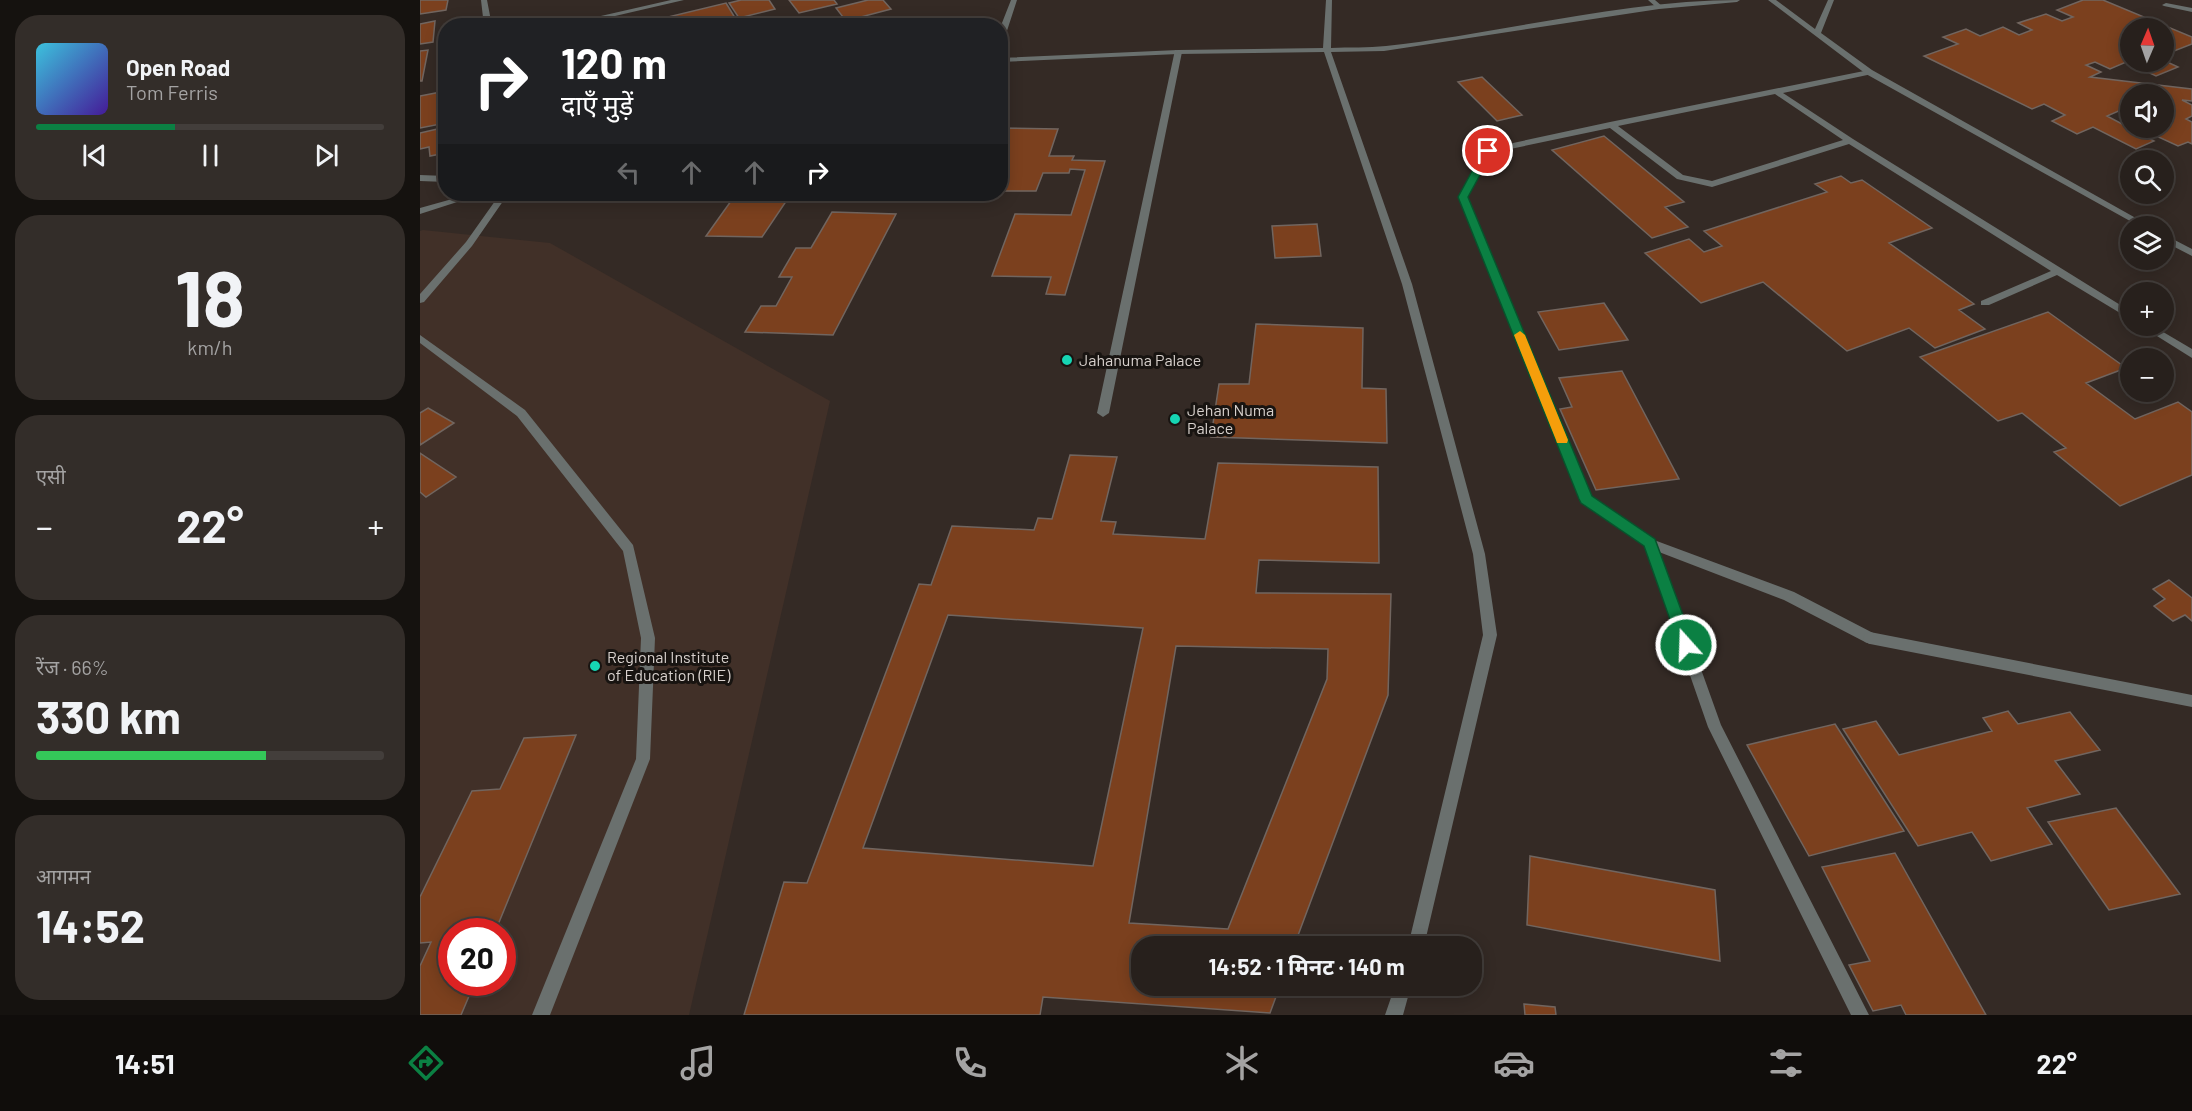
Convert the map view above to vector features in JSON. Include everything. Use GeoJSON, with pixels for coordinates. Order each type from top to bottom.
{"type":"FeatureCollection","features":[{"type":"Feature","properties":{"kind":"street"},"geometry":{"type":"LineString","coordinates":[[484,0],[487,18]]}},
{"type":"Feature","properties":{"kind":"street"},"geometry":{"type":"LineString","coordinates":[[598,18],[681,0]]}},
{"type":"Feature","properties":{"kind":"street"},"geometry":{"type":"LineString","coordinates":[[1008,18],[1014,0]]}},
{"type":"Feature","properties":{"kind":"street"},"geometry":{"type":"LineString","coordinates":[[1329,0],[1327,51],[1407,285],[1479,554],[1490,635],[1418,936]]}},
{"type":"Feature","properties":{"kind":"street"},"geometry":{"type":"LineString","coordinates":[[1651,0],[1659,7]]}},
{"type":"Feature","properties":{"kind":"street"},"geometry":{"type":"LineString","coordinates":[[1008,60],[1178,52],[1384,49],[1659,7],[1737,0]]}},
{"type":"Feature","properties":{"kind":"street"},"geometry":{"type":"LineString","coordinates":[[1772,0],[1869,72],[2127,216]]}},
{"type":"Feature","properties":{"kind":"street"},"geometry":{"type":"LineString","coordinates":[[1817,34],[1831,0]]}},
{"type":"Feature","properties":{"kind":"street"},"geometry":{"type":"LineString","coordinates":[[2166,5],[2192,10]]}},
{"type":"Feature","properties":{"kind":"street"},"geometry":{"type":"LineString","coordinates":[[1103,413],[1178,52]]}},
{"type":"Feature","properties":{"kind":"street"},"geometry":{"type":"LineString","coordinates":[[1869,72],[1488,151],[1463,197],[1586,499],[1650,543],[1789,596],[1870,638],[2192,701]]}},
{"type":"Feature","properties":{"kind":"street"},"geometry":{"type":"LineString","coordinates":[[1777,92],[1850,141],[2120,310]]}},
{"type":"Feature","properties":{"kind":"street"},"geometry":{"type":"LineString","coordinates":[[1610,124],[1680,177],[1712,184],[1850,141]]}},
{"type":"Feature","properties":{"kind":"street"},"geometry":{"type":"LineString","coordinates":[[420,178],[438,179]]}},
{"type":"Feature","properties":{"kind":"street"},"geometry":{"type":"LineString","coordinates":[[420,212],[455,201]]}},
{"type":"Feature","properties":{"kind":"street"},"geometry":{"type":"LineString","coordinates":[[420,300],[469,244],[499,201]]}},
{"type":"Feature","properties":{"kind":"street"},"geometry":{"type":"LineString","coordinates":[[2174,243],[2192,253]]}},
{"type":"Feature","properties":{"kind":"street"},"geometry":{"type":"LineString","coordinates":[[1985,303],[2058,271]]}},
{"type":"Feature","properties":{"kind":"street"},"geometry":{"type":"LineString","coordinates":[[2162,336],[2192,354]]}},
{"type":"Feature","properties":{"kind":"street"},"geometry":{"type":"LineString","coordinates":[[420,338],[521,412],[629,549],[648,638],[643,759],[541,1015]]}},
{"type":"Feature","properties":{"kind":"street"},"geometry":{"type":"LineString","coordinates":[[1650,543],[1715,727],[1860,1015]]}},
{"type":"Feature","properties":{"kind":"street"},"geometry":{"type":"LineString","coordinates":[[1394,1015],[1400,996]]}},
{"type":"Feature","properties":{"kind":"shaded area","name":"Regional Institute of Education (RIE)"},"geometry":{"type":"Polygon","coordinates":[[[423,230],[550,243],[830,401],[689,1015],[420,1015],[420,231],[423,230]]]}},
{"type":"Feature","properties":{"kind":"building"},"geometry":{"type":"Polygon","coordinates":[[[420,0],[448,0],[446,10],[420,14],[420,0]]]}},
{"type":"Feature","properties":{"kind":"building"},"geometry":{"type":"Polygon","coordinates":[[[741,0],[769,0],[775,9],[739,18],[729,3],[741,0]]]}},
{"type":"Feature","properties":{"kind":"building"},"geometry":{"type":"Polygon","coordinates":[[[789,0],[834,0],[837,4],[799,13],[789,0]]]}},
{"type":"Feature","properties":{"kind":"building"},"geometry":{"type":"Polygon","coordinates":[[[868,0],[883,0],[891,9],[857,18],[844,18],[836,8],[868,0]]]}},
{"type":"Feature","properties":{"kind":"building"},"geometry":{"type":"Polygon","coordinates":[[[2083,0],[2103,0],[2146,18],[2120,18],[2120,65],[2110,69],[2095,62],[2086,65],[2101,72],[2090,77],[2150,84],[2120,84],[2120,110],[2107,116],[2120,123],[2120,138],[2148,138],[2154,141],[2136,149],[2093,127],[2077,134],[2052,121],[2065,115],[2044,104],[2032,109],[1924,56],[1958,44],[1943,37],[1966,29],[1980,36],[2003,27],[2019,35],[2032,30],[2018,23],[2046,14],[2062,21],[2073,17],[2057,10],[2083,0]]]}},
{"type":"Feature","properties":{"kind":"building"},"geometry":{"type":"Polygon","coordinates":[[[726,3],[735,18],[664,18],[726,3]]]}},
{"type":"Feature","properties":{"kind":"building"},"geometry":{"type":"Polygon","coordinates":[[[435,21],[433,42],[420,44],[420,24],[435,21]]]}},
{"type":"Feature","properties":{"kind":"building"},"geometry":{"type":"Polygon","coordinates":[[[2174,30],[2192,37],[2192,44],[2174,51],[2174,30]]]}},
{"type":"Feature","properties":{"kind":"building"},"geometry":{"type":"Polygon","coordinates":[[[428,50],[422,81],[420,81],[420,51],[428,50]]]}},
{"type":"Feature","properties":{"kind":"building"},"geometry":{"type":"Polygon","coordinates":[[[2147,72],[2166,72],[2156,76],[2147,72]]]}},
{"type":"Feature","properties":{"kind":"building"},"geometry":{"type":"Polygon","coordinates":[[[1482,77],[1522,115],[1497,121],[1458,82],[1482,77]]]}},
{"type":"Feature","properties":{"kind":"building"},"geometry":{"type":"Polygon","coordinates":[[[2174,87],[2192,89],[2192,101],[2182,100],[2192,105],[2192,116],[2186,119],[2192,122],[2192,144],[2188,142],[2178,146],[2161,138],[2174,138],[2174,87]]]}},
{"type":"Feature","properties":{"kind":"building"},"geometry":{"type":"Polygon","coordinates":[[[438,93],[438,125],[420,128],[420,96],[438,93]]]}},
{"type":"Feature","properties":{"kind":"building"},"geometry":{"type":"Polygon","coordinates":[[[1008,128],[1058,129],[1049,156],[1074,156],[1072,160],[1105,161],[1065,295],[1046,294],[1051,277],[992,276],[1015,214],[1071,215],[1085,170],[1070,169],[1069,173],[1043,173],[1036,191],[1008,191],[1008,128]]]}},
{"type":"Feature","properties":{"kind":"building"},"geometry":{"type":"Polygon","coordinates":[[[438,129],[438,154],[430,156],[429,147],[420,149],[420,133],[438,129]]]}},
{"type":"Feature","properties":{"kind":"building"},"geometry":{"type":"Polygon","coordinates":[[[1604,136],[1684,202],[1665,207],[1688,227],[1652,238],[1552,150],[1604,136]]]}},
{"type":"Feature","properties":{"kind":"building"},"geometry":{"type":"Polygon","coordinates":[[[1841,176],[1851,183],[1862,180],[1932,228],[1889,243],[1974,304],[1959,310],[1985,329],[1935,348],[1909,328],[1847,351],[1763,282],[1701,303],[1645,253],[1689,239],[1704,252],[1722,246],[1704,231],[1827,192],[1815,184],[1841,176]]]}},
{"type":"Feature","properties":{"kind":"building"},"geometry":{"type":"Polygon","coordinates":[[[731,201],[786,201],[762,237],[706,236],[731,201]]]}},
{"type":"Feature","properties":{"kind":"building"},"geometry":{"type":"Polygon","coordinates":[[[832,212],[896,214],[833,335],[745,332],[761,306],[776,306],[792,277],[779,277],[796,248],[811,248],[832,212]]]}},
{"type":"Feature","properties":{"kind":"building"},"geometry":{"type":"Polygon","coordinates":[[[1317,224],[1321,256],[1275,258],[1272,226],[1317,224]]]}},
{"type":"Feature","properties":{"kind":"building"},"geometry":{"type":"Polygon","coordinates":[[[1604,303],[1628,340],[1559,350],[1538,312],[1604,303]]]}},
{"type":"Feature","properties":{"kind":"building"},"geometry":{"type":"Polygon","coordinates":[[[2048,312],[2120,364],[2120,370],[2086,383],[2135,419],[2178,402],[2192,412],[2192,475],[2120,506],[2054,452],[2066,448],[2022,413],[1998,421],[1920,357],[2048,312]]]}},
{"type":"Feature","properties":{"kind":"building"},"geometry":{"type":"Polygon","coordinates":[[[1256,324],[1363,328],[1362,388],[1386,389],[1387,443],[1211,437],[1219,384],[1249,384],[1256,324]]]}},
{"type":"Feature","properties":{"kind":"building"},"geometry":{"type":"Polygon","coordinates":[[[1622,371],[1679,479],[1596,490],[1560,409],[1572,407],[1559,378],[1622,371]]]}},
{"type":"Feature","properties":{"kind":"building"},"geometry":{"type":"Polygon","coordinates":[[[428,408],[454,423],[420,445],[420,413],[428,408]]]}},
{"type":"Feature","properties":{"kind":"building"},"geometry":{"type":"Polygon","coordinates":[[[420,453],[456,477],[426,497],[420,492],[420,453]]]}},
{"type":"Feature","properties":{"kind":"building"},"geometry":{"type":"Polygon","coordinates":[[[1070,455],[1117,457],[1101,521],[1116,522],[1113,534],[1205,539],[1218,463],[1378,467],[1379,563],[1259,560],[1256,593],[1391,594],[1388,695],[1298,936],[1131,936],[1131,996],[1276,996],[1270,1013],[1043,997],[1040,1015],[744,1015],[784,882],[807,883],[919,584],[931,585],[952,526],[1034,530],[1038,518],[1052,519],[1070,455]],[[1176,646],[1129,923],[1228,929],[1327,679],[1328,649],[1176,646]]]}},
{"type":"Feature","properties":{"kind":"building"},"geometry":{"type":"Polygon","coordinates":[[[2169,580],[2192,598],[2192,621],[2185,615],[2173,621],[2154,606],[2165,599],[2153,589],[2169,580]]]}},
{"type":"Feature","properties":{"kind":"building"},"geometry":{"type":"Polygon","coordinates":[[[948,615],[1143,628],[1093,866],[863,848],[948,615]]]}},
{"type":"Feature","properties":{"kind":"building"},"geometry":{"type":"Polygon","coordinates":[[[2008,711],[2018,724],[2070,712],[2100,750],[2055,761],[2080,794],[2027,808],[2052,844],[1991,861],[1972,832],[1918,846],[1843,729],[1876,721],[1899,755],[1992,731],[1983,718],[2008,711]]]}},
{"type":"Feature","properties":{"kind":"building"},"geometry":{"type":"Polygon","coordinates":[[[1835,724],[1904,831],[1809,856],[1747,745],[1835,724]]]}},
{"type":"Feature","properties":{"kind":"building"},"geometry":{"type":"Polygon","coordinates":[[[576,735],[501,918],[438,918],[438,996],[469,996],[461,1015],[420,1015],[420,966],[431,942],[420,943],[420,897],[472,791],[500,789],[524,738],[576,735]]]}},
{"type":"Feature","properties":{"kind":"building"},"geometry":{"type":"Polygon","coordinates":[[[2116,808],[2180,894],[2109,910],[2048,822],[2116,808]]]}},
{"type":"Feature","properties":{"kind":"building"},"geometry":{"type":"Polygon","coordinates":[[[1895,853],[1986,1015],[1906,1015],[1901,1005],[1873,1011],[1849,965],[1870,961],[1822,867],[1895,853]]]}},
{"type":"Feature","properties":{"kind":"building"},"geometry":{"type":"Polygon","coordinates":[[[1530,856],[1715,890],[1720,961],[1527,925],[1530,856]]]}},
{"type":"Feature","properties":{"kind":"building"},"geometry":{"type":"Polygon","coordinates":[[[1524,1004],[1555,1007],[1556,1015],[1525,1015],[1524,1004]]]}},
{"type":"Feature","properties":{"kind":"slow traffic"},"geometry":{"type":"LineString","coordinates":[[1520,335],[1562,440]]}},
{"type":"Feature","properties":{"kind":"place","name":"Jahanuma Palace"},"geometry":{"type":"Point","coordinates":[1067,360]}},
{"type":"Feature","properties":{"kind":"place","name":"Jehan Numa Palace"},"geometry":{"type":"Point","coordinates":[1175,419]}},
{"type":"Feature","properties":{"kind":"place","name":"Regional Institute of Education (RIE)"},"geometry":{"type":"Point","coordinates":[595,666]}},
{"type":"Feature","properties":{"kind":"route"},"geometry":{"type":"LineString","coordinates":[[1488,151],[1463,197],[1586,499],[1650,543],[1686,645]]}}]}
